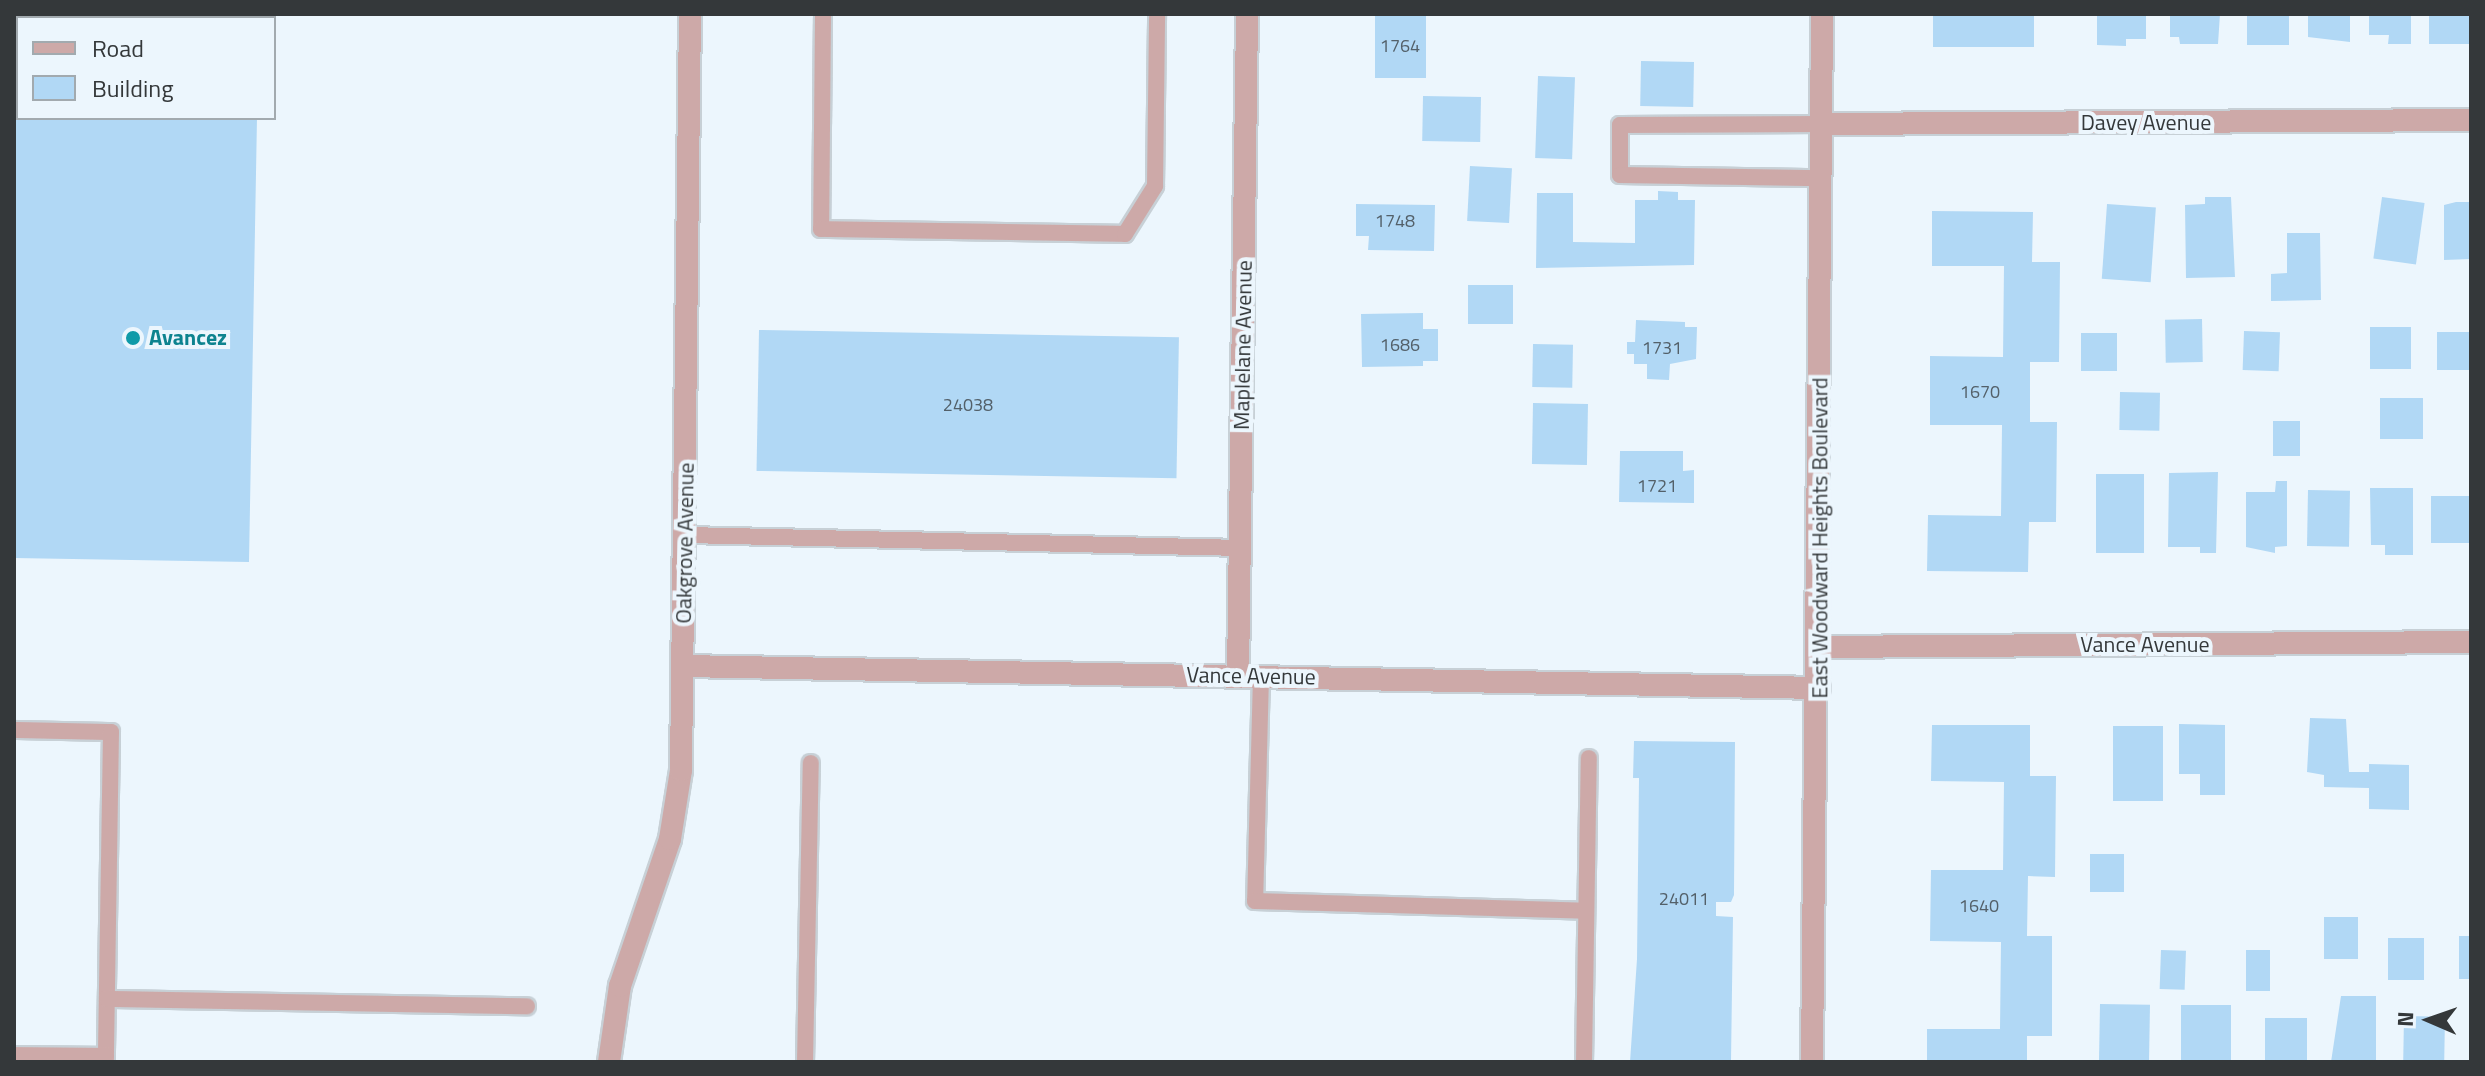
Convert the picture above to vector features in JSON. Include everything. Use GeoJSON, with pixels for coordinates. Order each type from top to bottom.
{"type":"FeatureCollection","features":[{"type":"Feature","properties":{"kind":"street","name":"Oakgrove Avenue"},"geometry":{"type":"LineString","coordinates":[[609,1062],[620,986],[677,807],[684,666],[690,14]]}},
{"type":"Feature","properties":{"kind":"street","name":"Maplelane Avenue"},"geometry":{"type":"LineString","coordinates":[[1238,676],[1247,14]]}},
{"type":"Feature","properties":{"kind":"street","name":"East Woodward Heights Boulevard"},"geometry":{"type":"LineString","coordinates":[[1812,1062],[1819,688],[1822,14]]}},
{"type":"Feature","properties":{"kind":"street","name":"Davey Avenue"},"geometry":{"type":"LineString","coordinates":[[1822,124],[2471,120]]}},
{"type":"Feature","properties":{"kind":"street","name":"Vance Avenue"},"geometry":{"type":"LineString","coordinates":[[1819,647],[2471,642]]}},
{"type":"Feature","properties":{"kind":"street","name":"Vance Avenue"},"geometry":{"type":"LineString","coordinates":[[684,666],[1819,688]]}},
{"type":"Feature","properties":{"kind":"lane"},"geometry":{"type":"LineString","coordinates":[[823,14],[821,229],[1125,234],[1155,186],[1157,14]]}},
{"type":"Feature","properties":{"kind":"lane"},"geometry":{"type":"LineString","coordinates":[[1822,124],[1620,125],[1620,175],[1822,178]]}},
{"type":"Feature","properties":{"kind":"lane"},"geometry":{"type":"LineString","coordinates":[[686,535],[1241,548]]}},
{"type":"Feature","properties":{"kind":"lane"},"geometry":{"type":"LineString","coordinates":[[1261,676],[1255,901],[1586,911]]}},
{"type":"Feature","properties":{"kind":"lane"},"geometry":{"type":"LineString","coordinates":[[14,730],[111,732],[106,1059],[14,1055]]}},
{"type":"Feature","properties":{"kind":"lane"},"geometry":{"type":"LineString","coordinates":[[1584,1062],[1589,758]]}},
{"type":"Feature","properties":{"kind":"lane"},"geometry":{"type":"LineString","coordinates":[[805,1062],[811,763]]}},
{"type":"Feature","properties":{"kind":"lane"},"geometry":{"type":"LineString","coordinates":[[107,999],[527,1006]]}},
{"type":"Feature","properties":{"kind":"building","name":"Avancez"},"geometry":{"type":"Polygon","coordinates":[[[14,14],[259,14],[16,16],[16,120],[257,120],[249,562],[14,558],[14,14]]]}},
{"type":"Feature","properties":{"kind":"building"},"geometry":{"type":"Polygon","coordinates":[[[1375,14],[1426,14],[1426,78],[1375,78],[1375,14]]]}},
{"type":"Feature","properties":{"kind":"building"},"geometry":{"type":"Polygon","coordinates":[[[1933,14],[2034,14],[2034,47],[1933,47],[1933,14]]]}},
{"type":"Feature","properties":{"kind":"building"},"geometry":{"type":"Polygon","coordinates":[[[2097,14],[2146,14],[2146,39],[2126,39],[2126,46],[2097,45],[2097,14]]]}},
{"type":"Feature","properties":{"kind":"building"},"geometry":{"type":"Polygon","coordinates":[[[2170,14],[2220,14],[2218,44],[2180,44],[2179,37],[2170,37],[2170,14]]]}},
{"type":"Feature","properties":{"kind":"building"},"geometry":{"type":"Polygon","coordinates":[[[2247,14],[2289,14],[2289,45],[2247,45],[2247,14]]]}},
{"type":"Feature","properties":{"kind":"building"},"geometry":{"type":"Polygon","coordinates":[[[2308,14],[2350,14],[2350,42],[2308,37],[2308,14]]]}},
{"type":"Feature","properties":{"kind":"building"},"geometry":{"type":"Polygon","coordinates":[[[2369,14],[2411,14],[2411,44],[2388,44],[2389,35],[2369,35],[2369,14]]]}},
{"type":"Feature","properties":{"kind":"building"},"geometry":{"type":"Polygon","coordinates":[[[2429,14],[2471,14],[2471,44],[2429,44],[2429,14]]]}},
{"type":"Feature","properties":{"kind":"building"},"geometry":{"type":"Polygon","coordinates":[[[1641,61],[1694,62],[1693,107],[1640,106],[1641,61]]]}},
{"type":"Feature","properties":{"kind":"building"},"geometry":{"type":"Polygon","coordinates":[[[1538,76],[1575,77],[1572,159],[1535,158],[1538,76]]]}},
{"type":"Feature","properties":{"kind":"building"},"geometry":{"type":"Polygon","coordinates":[[[1423,96],[1481,97],[1480,142],[1422,141],[1423,96]]]}},
{"type":"Feature","properties":{"kind":"building"},"geometry":{"type":"Polygon","coordinates":[[[1470,166],[1512,168],[1509,223],[1467,221],[1470,166]]]}},
{"type":"Feature","properties":{"kind":"building"},"geometry":{"type":"Polygon","coordinates":[[[1658,191],[1678,192],[1678,200],[1695,200],[1694,265],[1536,268],[1537,193],[1573,193],[1573,242],[1635,243],[1635,200],[1658,200],[1658,191]]]}},
{"type":"Feature","properties":{"kind":"building"},"geometry":{"type":"Polygon","coordinates":[[[2205,197],[2231,197],[2235,277],[2186,278],[2185,205],[2205,204],[2205,197]]]}},
{"type":"Feature","properties":{"kind":"building"},"geometry":{"type":"Polygon","coordinates":[[[2382,197],[2425,203],[2416,264],[2373,258],[2382,197]]]}},
{"type":"Feature","properties":{"kind":"building"},"geometry":{"type":"Polygon","coordinates":[[[2471,202],[2471,259],[2444,260],[2444,205],[2471,202]]]}},
{"type":"Feature","properties":{"kind":"building"},"geometry":{"type":"Polygon","coordinates":[[[1356,204],[1435,205],[1434,251],[1368,250],[1369,236],[1356,236],[1356,204]]]}},
{"type":"Feature","properties":{"kind":"building"},"geometry":{"type":"Polygon","coordinates":[[[2107,204],[2156,207],[2151,282],[2102,279],[2107,204]]]}},
{"type":"Feature","properties":{"kind":"building"},"geometry":{"type":"Polygon","coordinates":[[[1932,211],[2033,212],[2032,262],[2060,262],[2059,362],[2030,362],[2030,422],[2057,422],[2056,522],[2029,522],[2028,572],[1927,571],[1928,515],[2001,516],[2002,425],[1930,425],[1930,356],[2003,357],[2004,266],[1932,266],[1932,211]]]}},
{"type":"Feature","properties":{"kind":"building"},"geometry":{"type":"Polygon","coordinates":[[[2287,233],[2320,233],[2321,300],[2271,301],[2271,274],[2287,273],[2287,233]]]}},
{"type":"Feature","properties":{"kind":"building"},"geometry":{"type":"Polygon","coordinates":[[[1468,285],[1513,285],[1513,324],[1468,324],[1468,285]]]}},
{"type":"Feature","properties":{"kind":"building"},"geometry":{"type":"Polygon","coordinates":[[[1423,313],[1423,329],[1438,329],[1438,361],[1423,361],[1423,366],[1362,367],[1361,314],[1423,313]]]}},
{"type":"Feature","properties":{"kind":"building"},"geometry":{"type":"Polygon","coordinates":[[[2202,319],[2203,362],[2166,363],[2165,320],[2202,319]]]}},
{"type":"Feature","properties":{"kind":"building"},"geometry":{"type":"Polygon","coordinates":[[[1636,320],[1685,322],[1685,327],[1697,327],[1696,359],[1670,364],[1669,380],[1647,379],[1647,364],[1634,364],[1634,354],[1627,354],[1627,342],[1635,342],[1636,320]]]}},
{"type":"Feature","properties":{"kind":"building"},"geometry":{"type":"Polygon","coordinates":[[[2370,327],[2411,327],[2411,369],[2370,369],[2370,327]]]}},
{"type":"Feature","properties":{"kind":"building"},"geometry":{"type":"Polygon","coordinates":[[[759,330],[1179,337],[1176,478],[757,471],[759,330]]]}},
{"type":"Feature","properties":{"kind":"building"},"geometry":{"type":"Polygon","coordinates":[[[2244,331],[2280,332],[2279,371],[2243,370],[2244,331]]]}},
{"type":"Feature","properties":{"kind":"building"},"geometry":{"type":"Polygon","coordinates":[[[2437,332],[2471,332],[2471,370],[2437,370],[2437,332]]]}},
{"type":"Feature","properties":{"kind":"building"},"geometry":{"type":"Polygon","coordinates":[[[2081,333],[2117,333],[2117,371],[2081,371],[2081,333]]]}},
{"type":"Feature","properties":{"kind":"building"},"geometry":{"type":"Polygon","coordinates":[[[1533,344],[1573,345],[1572,388],[1532,387],[1533,344]]]}},
{"type":"Feature","properties":{"kind":"building"},"geometry":{"type":"Polygon","coordinates":[[[2120,392],[2160,393],[2159,431],[2119,430],[2120,392]]]}},
{"type":"Feature","properties":{"kind":"building"},"geometry":{"type":"Polygon","coordinates":[[[2380,398],[2423,398],[2423,439],[2380,439],[2380,398]]]}},
{"type":"Feature","properties":{"kind":"building"},"geometry":{"type":"Polygon","coordinates":[[[1533,403],[1588,404],[1587,465],[1532,464],[1533,403]]]}},
{"type":"Feature","properties":{"kind":"building"},"geometry":{"type":"Polygon","coordinates":[[[2273,421],[2300,421],[2300,456],[2273,456],[2273,421]]]}},
{"type":"Feature","properties":{"kind":"building"},"geometry":{"type":"Polygon","coordinates":[[[1620,451],[1683,451],[1683,471],[1694,470],[1694,503],[1619,502],[1620,451]]]}},
{"type":"Feature","properties":{"kind":"building"},"geometry":{"type":"Polygon","coordinates":[[[2218,472],[2216,553],[2200,553],[2200,547],[2168,547],[2169,473],[2218,472]]]}},
{"type":"Feature","properties":{"kind":"building"},"geometry":{"type":"Polygon","coordinates":[[[2096,474],[2144,474],[2144,553],[2096,553],[2096,474]]]}},
{"type":"Feature","properties":{"kind":"building"},"geometry":{"type":"Polygon","coordinates":[[[2276,481],[2287,481],[2287,546],[2275,547],[2275,553],[2246,547],[2246,492],[2275,492],[2276,481]]]}},
{"type":"Feature","properties":{"kind":"building"},"geometry":{"type":"Polygon","coordinates":[[[2370,488],[2413,488],[2413,555],[2385,555],[2385,545],[2371,545],[2370,488]]]}},
{"type":"Feature","properties":{"kind":"building"},"geometry":{"type":"Polygon","coordinates":[[[2308,490],[2350,491],[2349,547],[2307,546],[2308,490]]]}},
{"type":"Feature","properties":{"kind":"building"},"geometry":{"type":"Polygon","coordinates":[[[2431,496],[2471,496],[2471,543],[2431,543],[2431,496]]]}},
{"type":"Feature","properties":{"kind":"building"},"geometry":{"type":"Polygon","coordinates":[[[2310,718],[2346,719],[2349,772],[2369,772],[2369,764],[2409,765],[2409,810],[2369,809],[2369,788],[2324,787],[2324,775],[2307,772],[2310,718]]]}},
{"type":"Feature","properties":{"kind":"building"},"geometry":{"type":"Polygon","coordinates":[[[2179,724],[2225,725],[2225,795],[2200,795],[2200,774],[2179,774],[2179,724]]]}},
{"type":"Feature","properties":{"kind":"building"},"geometry":{"type":"Polygon","coordinates":[[[1932,725],[2030,725],[2030,776],[2056,776],[2055,877],[2028,876],[2027,936],[2052,936],[2052,1036],[2027,1036],[2027,1062],[1927,1062],[1927,1029],[2000,1029],[2001,942],[1930,941],[1931,870],[2003,870],[2004,782],[1931,781],[1932,725]]]}},
{"type":"Feature","properties":{"kind":"building"},"geometry":{"type":"Polygon","coordinates":[[[2113,726],[2163,726],[2163,801],[2113,801],[2113,726]]]}},
{"type":"Feature","properties":{"kind":"building"},"geometry":{"type":"Polygon","coordinates":[[[1634,741],[1735,742],[1734,895],[1731,902],[1716,902],[1716,916],[1733,917],[1731,1062],[1630,1062],[1637,959],[1639,778],[1633,778],[1634,741]]]}},
{"type":"Feature","properties":{"kind":"building"},"geometry":{"type":"Polygon","coordinates":[[[2090,854],[2124,854],[2124,892],[2090,892],[2090,854]]]}},
{"type":"Feature","properties":{"kind":"building"},"geometry":{"type":"Polygon","coordinates":[[[2324,917],[2358,917],[2358,959],[2324,959],[2324,917]]]}},
{"type":"Feature","properties":{"kind":"building"},"geometry":{"type":"Polygon","coordinates":[[[2459,936],[2471,936],[2471,979],[2459,979],[2459,936]]]}},
{"type":"Feature","properties":{"kind":"building"},"geometry":{"type":"Polygon","coordinates":[[[2388,938],[2424,938],[2424,980],[2388,980],[2388,938]]]}},
{"type":"Feature","properties":{"kind":"building"},"geometry":{"type":"Polygon","coordinates":[[[2161,950],[2186,951],[2185,990],[2160,989],[2161,950]]]}},
{"type":"Feature","properties":{"kind":"building"},"geometry":{"type":"Polygon","coordinates":[[[2246,950],[2270,950],[2270,991],[2246,991],[2246,950]]]}},
{"type":"Feature","properties":{"kind":"building"},"geometry":{"type":"Polygon","coordinates":[[[2341,996],[2376,996],[2376,1062],[2331,1062],[2341,996]]]}},
{"type":"Feature","properties":{"kind":"building"},"geometry":{"type":"Polygon","coordinates":[[[2100,1004],[2150,1005],[2149,1062],[2099,1062],[2100,1004]]]}},
{"type":"Feature","properties":{"kind":"building"},"geometry":{"type":"Polygon","coordinates":[[[2181,1005],[2231,1005],[2231,1062],[2181,1062],[2181,1005]]]}},
{"type":"Feature","properties":{"kind":"building"},"geometry":{"type":"Polygon","coordinates":[[[2404,1016],[2445,1017],[2444,1062],[2403,1062],[2404,1016]]]}},
{"type":"Feature","properties":{"kind":"building"},"geometry":{"type":"Polygon","coordinates":[[[2265,1018],[2307,1018],[2307,1062],[2265,1062],[2265,1018]]]}},
{"type":"Feature","properties":{"kind":"place","name":"Avancez"},"geometry":{"type":"Point","coordinates":[133,338]}}]}
